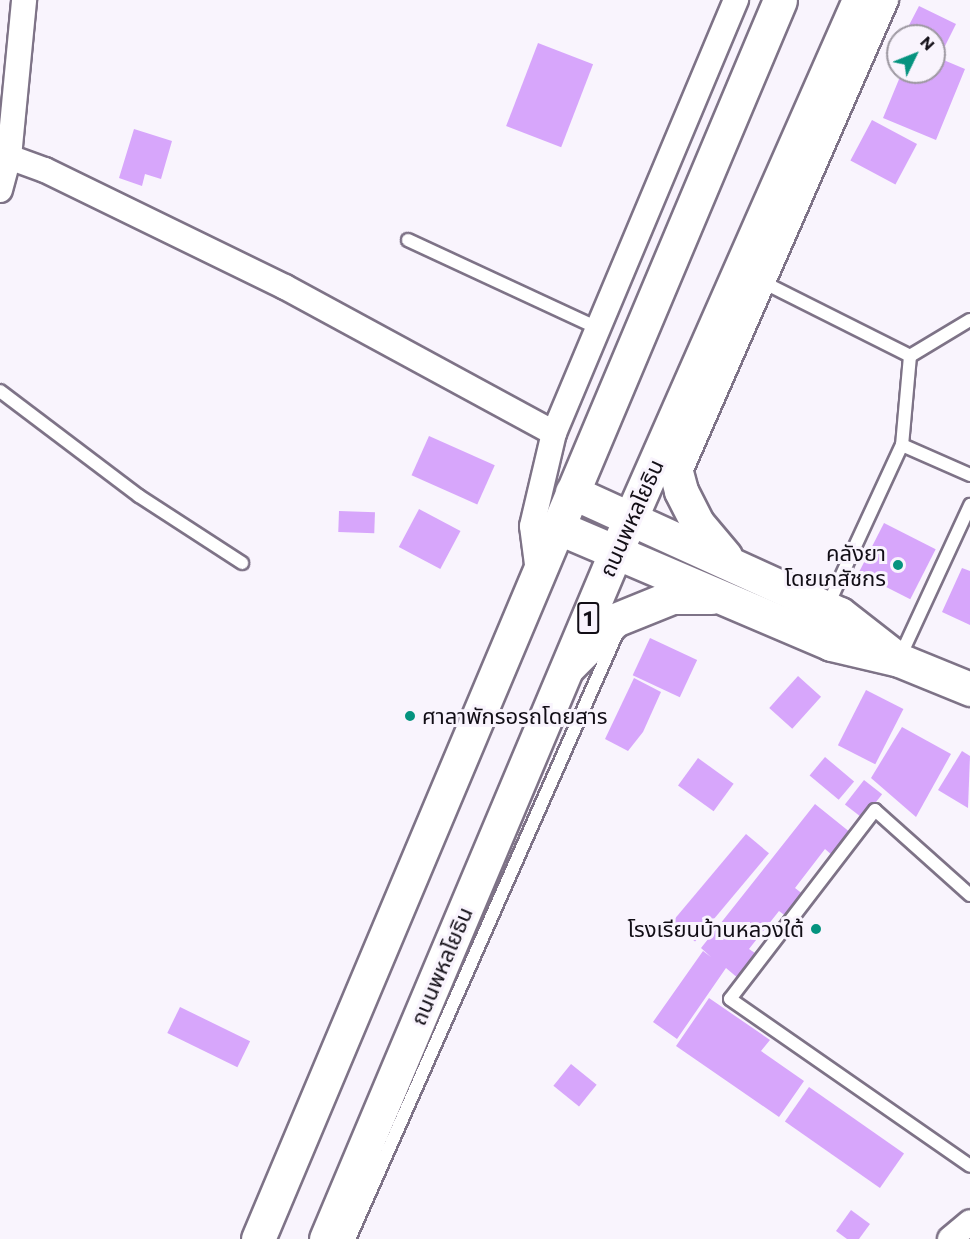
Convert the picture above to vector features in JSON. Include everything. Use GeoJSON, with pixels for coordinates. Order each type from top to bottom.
{"type":"FeatureCollection","features":[{"type":"Feature","properties":{"kind":"main road"},"geometry":{"type":"LineString","coordinates":[[258,1239],[780,0]]}},
{"type":"Feature","properties":{"kind":"main road","name":"ถนนพหลโยธิน"},"geometry":{"type":"LineString","coordinates":[[326,1239],[616,551],[673,423],[750,277],[859,0]]}},
{"type":"Feature","properties":{"kind":"main road"},"geometry":{"type":"LineString","coordinates":[[673,423],[672,457],[677,478],[698,524],[732,564]]}},
{"type":"Feature","properties":{"kind":"main road"},"geometry":{"type":"LineString","coordinates":[[572,492],[826,608],[899,660]]}},
{"type":"Feature","properties":{"kind":"main road"},"geometry":{"type":"LineString","coordinates":[[557,527],[831,644],[899,660],[970,689]]}},
{"type":"Feature","properties":{"kind":"main road"},"geometry":{"type":"LineString","coordinates":[[567,669],[615,620],[625,615],[672,597],[722,597]]}},
{"type":"Feature","properties":{"kind":"street"},"geometry":{"type":"LineString","coordinates":[[0,190],[9,157],[24,0]]}},
{"type":"Feature","properties":{"kind":"street"},"geometry":{"type":"LineString","coordinates":[[538,572],[532,526],[554,433],[736,0]]}},
{"type":"Feature","properties":{"kind":"street"},"geometry":{"type":"LineString","coordinates":[[677,478],[750,277],[886,0]]}},
{"type":"Feature","properties":{"kind":"street"},"geometry":{"type":"LineString","coordinates":[[9,157],[285,287],[554,433]]}},
{"type":"Feature","properties":{"kind":"street"},"geometry":{"type":"LineString","coordinates":[[950,1239],[970,1222]]}},
{"type":"Feature","properties":{"kind":"lane"},"geometry":{"type":"LineString","coordinates":[[408,240],[598,328]]}},
{"type":"Feature","properties":{"kind":"lane"},"geometry":{"type":"LineString","coordinates":[[750,277],[910,356]]}},
{"type":"Feature","properties":{"kind":"lane"},"geometry":{"type":"LineString","coordinates":[[910,356],[970,320]]}},
{"type":"Feature","properties":{"kind":"lane"},"geometry":{"type":"LineString","coordinates":[[826,608],[903,445],[910,356]]}},
{"type":"Feature","properties":{"kind":"lane"},"geometry":{"type":"LineString","coordinates":[[0,391],[139,496],[242,563]]}},
{"type":"Feature","properties":{"kind":"lane"},"geometry":{"type":"LineString","coordinates":[[903,445],[970,476]]}},
{"type":"Feature","properties":{"kind":"lane"},"geometry":{"type":"LineString","coordinates":[[899,660],[970,505]]}},
{"type":"Feature","properties":{"kind":"lane"},"geometry":{"type":"LineString","coordinates":[[349,1239],[625,615]]}},
{"type":"Feature","properties":{"kind":"lane"},"geometry":{"type":"LineString","coordinates":[[970,895],[875,810],[730,999],[970,1166]]}},
{"type":"Feature","properties":{"kind":"building"},"geometry":{"type":"Polygon","coordinates":[[[919,6],[956,24],[946,44],[946,24],[910,24],[919,6]]]}},
{"type":"Feature","properties":{"kind":"building"},"geometry":{"type":"Polygon","coordinates":[[[538,43],[593,64],[561,147],[506,126],[538,43]]]}},
{"type":"Feature","properties":{"kind":"building"},"geometry":{"type":"Polygon","coordinates":[[[946,61],[965,69],[936,140],[883,118],[897,84],[946,84],[946,61]]]}},
{"type":"Feature","properties":{"kind":"building"},"geometry":{"type":"Polygon","coordinates":[[[872,120],[917,144],[895,185],[850,161],[872,120]]]}},
{"type":"Feature","properties":{"kind":"building"},"geometry":{"type":"Polygon","coordinates":[[[134,129],[172,141],[161,179],[145,174],[142,186],[119,178],[134,129]]]}},
{"type":"Feature","properties":{"kind":"building"},"geometry":{"type":"Polygon","coordinates":[[[429,436],[495,465],[477,505],[412,475],[429,436]]]}},
{"type":"Feature","properties":{"kind":"building"},"geometry":{"type":"Polygon","coordinates":[[[419,509],[460,531],[440,569],[399,547],[419,509]]]}},
{"type":"Feature","properties":{"kind":"building"},"geometry":{"type":"Polygon","coordinates":[[[339,511],[375,512],[374,533],[338,532],[339,511]]]}},
{"type":"Feature","properties":{"kind":"building"},"geometry":{"type":"Polygon","coordinates":[[[884,523],[936,549],[910,599],[859,573],[884,523]]]}},
{"type":"Feature","properties":{"kind":"building"},"geometry":{"type":"Polygon","coordinates":[[[962,568],[970,571],[970,625],[942,612],[962,568]]]}},
{"type":"Feature","properties":{"kind":"building"},"geometry":{"type":"Polygon","coordinates":[[[650,638],[697,660],[680,697],[633,675],[650,638]]]}},
{"type":"Feature","properties":{"kind":"building"},"geometry":{"type":"Polygon","coordinates":[[[798,676],[821,697],[792,729],[769,708],[798,676]]]}},
{"type":"Feature","properties":{"kind":"building"},"geometry":{"type":"Polygon","coordinates":[[[634,678],[661,692],[643,732],[628,751],[605,739],[634,678]]]}},
{"type":"Feature","properties":{"kind":"building"},"geometry":{"type":"Polygon","coordinates":[[[866,690],[903,709],[875,764],[838,745],[866,690]]]}},
{"type":"Feature","properties":{"kind":"building"},"geometry":{"type":"Polygon","coordinates":[[[902,727],[951,754],[916,817],[871,778],[902,727]]]}},
{"type":"Feature","properties":{"kind":"building"},"geometry":{"type":"Polygon","coordinates":[[[962,751],[970,756],[968,808],[938,790],[962,751]]]}},
{"type":"Feature","properties":{"kind":"building"},"geometry":{"type":"Polygon","coordinates":[[[825,757],[854,781],[839,800],[810,775],[825,757]]]}},
{"type":"Feature","properties":{"kind":"building"},"geometry":{"type":"Polygon","coordinates":[[[698,758],[734,784],[714,811],[678,786],[698,758]]]}},
{"type":"Feature","properties":{"kind":"building"},"geometry":{"type":"Polygon","coordinates":[[[864,780],[882,794],[863,819],[845,804],[864,780]]]}},
{"type":"Feature","properties":{"kind":"building"},"geometry":{"type":"Polygon","coordinates":[[[815,804],[851,833],[833,856],[825,849],[795,888],[804,895],[787,917],[779,911],[749,949],[758,955],[739,979],[726,968],[677,1039],[653,1022],[703,951],[711,957],[701,948],[815,804]]]}},
{"type":"Feature","properties":{"kind":"building"},"geometry":{"type":"Polygon","coordinates":[[[746,834],[769,853],[695,941],[672,922],[746,834]]]}},
{"type":"Feature","properties":{"kind":"building"},"geometry":{"type":"Polygon","coordinates":[[[709,998],[770,1040],[761,1051],[804,1081],[779,1117],[676,1046],[709,998]]]}},
{"type":"Feature","properties":{"kind":"building"},"geometry":{"type":"Polygon","coordinates":[[[180,1007],[250,1041],[237,1067],[167,1033],[180,1007]]]}},
{"type":"Feature","properties":{"kind":"building"},"geometry":{"type":"Polygon","coordinates":[[[571,1064],[597,1085],[579,1107],[553,1086],[571,1064]]]}},
{"type":"Feature","properties":{"kind":"building"},"geometry":{"type":"Polygon","coordinates":[[[809,1087],[904,1154],[880,1188],[785,1121],[809,1087]]]}},
{"type":"Feature","properties":{"kind":"building"},"geometry":{"type":"Polygon","coordinates":[[[851,1210],[870,1224],[859,1239],[847,1239],[836,1231],[851,1210]]]}},
{"type":"Feature","properties":{"kind":"place","name":"คลังยา โดยเภสัชกร"},"geometry":{"type":"Point","coordinates":[898,565]}},
{"type":"Feature","properties":{"kind":"place","name":"ศาลาพักรอรถโดยสาร"},"geometry":{"type":"Point","coordinates":[410,716]}},
{"type":"Feature","properties":{"kind":"place","name":"โรงเรียนบ้านหลวงใต้"},"geometry":{"type":"Point","coordinates":[816,929]}}]}
